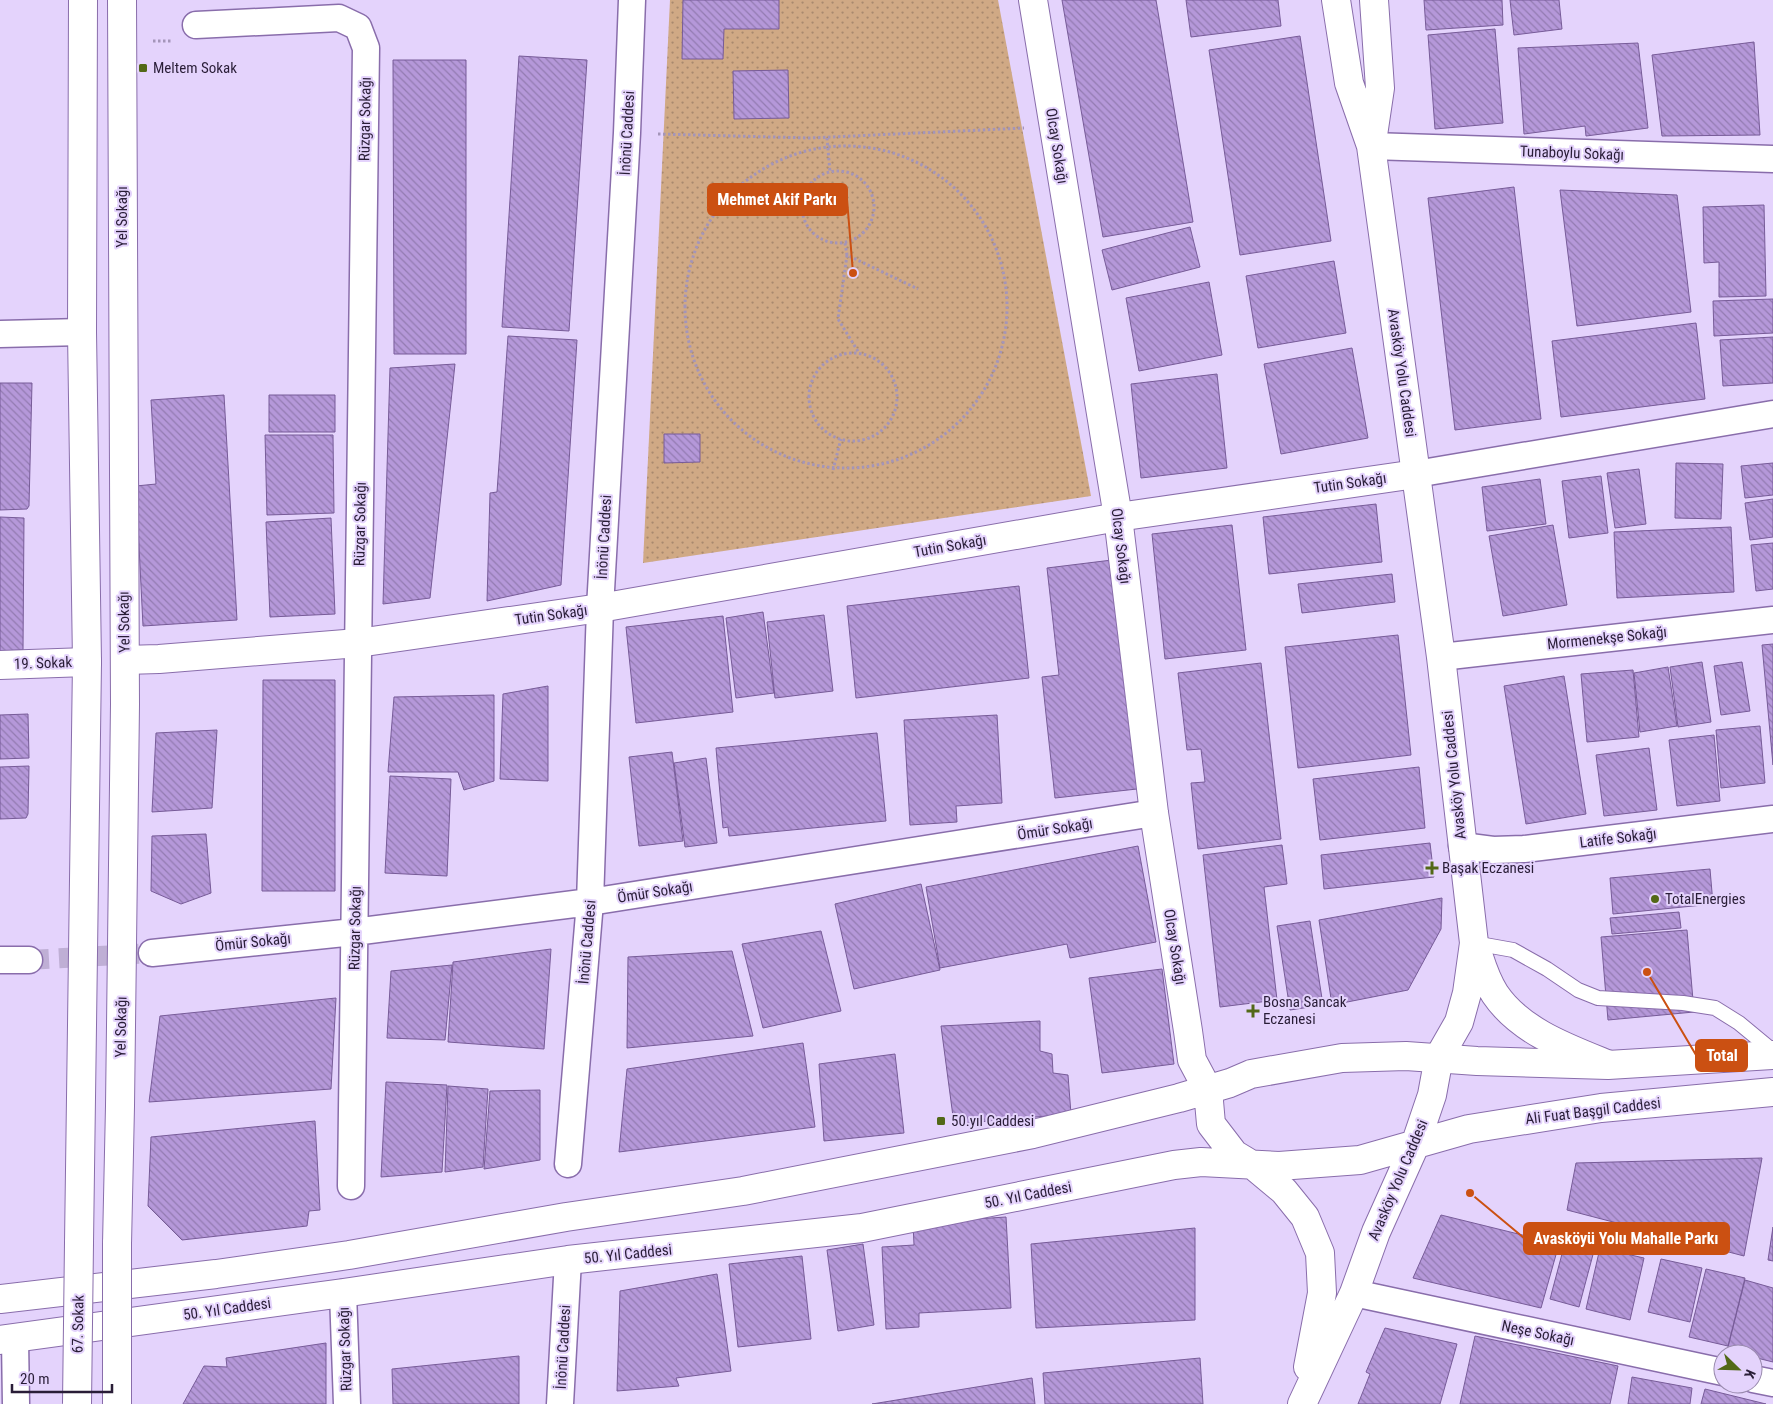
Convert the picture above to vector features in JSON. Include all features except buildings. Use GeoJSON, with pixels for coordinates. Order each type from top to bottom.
{"type":"FeatureCollection","features":[{"type":"Feature","properties":{"kind":"main road"},"geometry":{"type":"LineString","coordinates":[[83,0],[82,332],[87,662]]}},
{"type":"Feature","properties":{"kind":"main road","name":"Yel Sokağı"},"geometry":{"type":"LineString","coordinates":[[117,1404],[117,1244],[125,660],[122,0]]}},
{"type":"Feature","properties":{"kind":"main road","name":"Olcay Sokağı"},"geometry":{"type":"LineString","coordinates":[[1033,0],[1118,517],[1154,813],[1192,1060],[1208,1090]]}},
{"type":"Feature","properties":{"kind":"main road","name":"Avasköy Yolu Caddesi"},"geometry":{"type":"LineString","coordinates":[[1302,1404],[1354,1293],[1376,1232],[1415,1145],[1432,1095],[1439,1057],[1459,1022],[1467,993],[1474,943],[1441,657],[1371,146],[1349,83],[1336,0]]}},
{"type":"Feature","properties":{"kind":"main road","name":"Avasköy Yolu Caddesi"},"geometry":{"type":"LineString","coordinates":[[1371,146],[1380,88],[1374,0]]}},
{"type":"Feature","properties":{"kind":"main road","name":"Tutin Sokağı"},"geometry":{"type":"LineString","coordinates":[[125,660],[358,643],[600,608],[1118,517],[1416,474]]}},
{"type":"Feature","properties":{"kind":"main road","name":"19. Sokak"},"geometry":{"type":"LineString","coordinates":[[0,665],[125,660]]}},
{"type":"Feature","properties":{"kind":"main road","name":"67. Sokak"},"geometry":{"type":"LineString","coordinates":[[77,1404],[87,662]]}},
{"type":"Feature","properties":{"kind":"main road"},"geometry":{"type":"LineString","coordinates":[[1474,943],[1486,978],[1495,994],[1513,1014],[1560,1045],[1608,1064]]}},
{"type":"Feature","properties":{"kind":"main road"},"geometry":{"type":"LineString","coordinates":[[0,1299],[216,1274],[350,1255],[566,1217],[743,1191],[1033,1134],[1208,1090],[1251,1074],[1342,1058],[1406,1056],[1477,1061],[1608,1064],[1773,1056]]}},
{"type":"Feature","properties":{"kind":"main road"},"geometry":{"type":"LineString","coordinates":[[1208,1090],[1211,1124],[1234,1154],[1254,1166],[1284,1191],[1305,1218],[1320,1253],[1322,1293],[1308,1366],[1295,1404]]}},
{"type":"Feature","properties":{"kind":"main road","name":"Ali Fuat Başgil Caddesi"},"geometry":{"type":"LineString","coordinates":[[1254,1166],[1360,1160],[1469,1129],[1601,1108],[1773,1092]]}},
{"type":"Feature","properties":{"kind":"main road","name":"50. Yıl Caddesi"},"geometry":{"type":"LineString","coordinates":[[7,1340],[568,1260],[862,1228],[1174,1165],[1201,1162],[1254,1166]]}},
{"type":"Feature","properties":{"kind":"street","name":"İnönü Caddesi"},"geometry":{"type":"LineString","coordinates":[[568,1164],[590,902],[600,608],[627,133],[632,0]]}},
{"type":"Feature","properties":{"kind":"street","name":"Rüzgar Sokağı"},"geometry":{"type":"LineString","coordinates":[[196,25],[339,18],[358,27],[366,48],[351,1186]]}},
{"type":"Feature","properties":{"kind":"street","name":"Tunaboylu Sokağı"},"geometry":{"type":"LineString","coordinates":[[1371,146],[1773,159]]}},
{"type":"Feature","properties":{"kind":"street"},"geometry":{"type":"LineString","coordinates":[[0,334],[82,332]]}},
{"type":"Feature","properties":{"kind":"street","name":"Tutin Sokağı"},"geometry":{"type":"LineString","coordinates":[[1416,474],[1773,414]]}},
{"type":"Feature","properties":{"kind":"street","name":"Mormenekşe Sokağı"},"geometry":{"type":"LineString","coordinates":[[1441,657],[1773,620]]}},
{"type":"Feature","properties":{"kind":"street","name":"Ömür Sokağı"},"geometry":{"type":"LineString","coordinates":[[152,952],[354,932],[590,902],[1154,813]]}},
{"type":"Feature","properties":{"kind":"street","name":"Latife Sokağı"},"geometry":{"type":"LineString","coordinates":[[1462,846],[1492,850],[1524,849],[1773,819]]}},
{"type":"Feature","properties":{"kind":"street"},"geometry":{"type":"LineString","coordinates":[[0,960],[29,960]]}},
{"type":"Feature","properties":{"kind":"street","name":"İnönü Caddesi"},"geometry":{"type":"LineString","coordinates":[[560,1404],[568,1260]]}},
{"type":"Feature","properties":{"kind":"street","name":"Rüzgar Sokağı"},"geometry":{"type":"LineString","coordinates":[[343,1293],[347,1404]]}},
{"type":"Feature","properties":{"kind":"street","name":"Neşe Sokağı"},"geometry":{"type":"LineString","coordinates":[[1354,1293],[1713,1370]]}},
{"type":"Feature","properties":{"kind":"street"},"geometry":{"type":"LineString","coordinates":[[7,1340],[16,1404]]}},
{"type":"Feature","properties":{"kind":"lane"},"geometry":{"type":"LineString","coordinates":[[1474,943],[1513,950],[1547,969],[1578,990],[1598,998],[1683,1003],[1715,1008],[1739,1022],[1773,1051]]}},
{"type":"Feature","properties":{"kind":"path"},"geometry":{"type":"LineString","coordinates":[[121,42],[184,41],[196,25]]}},
{"type":"Feature","properties":{"kind":"path"},"geometry":{"type":"LineString","coordinates":[[627,133],[827,138],[1054,126]]}},
{"type":"Feature","properties":{"kind":"path"},"geometry":{"type":"LineString","coordinates":[[827,138],[826,145],[830,172]]}},
{"type":"Feature","properties":{"kind":"path"},"geometry":{"type":"LineString","coordinates":[[826,145],[881,148],[931,168],[972,204],[998,251],[1008,304],[1000,358],[975,405],[936,443],[886,465],[833,470],[780,456],[736,428],[703,386],[686,336],[685,283],[701,232],[727,196],[733,189],[776,159],[826,145]]}},
{"type":"Feature","properties":{"kind":"path"},"geometry":{"type":"LineString","coordinates":[[842,171],[853,174],[863,180],[870,190],[874,202],[874,214],[870,225],[862,234],[852,241],[845,243],[829,242],[818,237],[809,230],[803,219],[804,195],[810,184],[819,176],[830,172],[842,171]]}},
{"type":"Feature","properties":{"kind":"path"},"geometry":{"type":"LineString","coordinates":[[845,243],[847,254],[838,319],[859,353]]}},
{"type":"Feature","properties":{"kind":"path"},"geometry":{"type":"LineString","coordinates":[[847,254],[918,289]]}},
{"type":"Feature","properties":{"kind":"path"},"geometry":{"type":"LineString","coordinates":[[845,353],[859,353],[873,358],[885,367],[894,380],[897,394],[895,409],[888,423],[877,433],[864,439],[849,441],[841,439],[824,430],[815,419],[810,406],[810,392],[813,378],[821,367],[832,358],[845,353]]}},
{"type":"Feature","properties":{"kind":"path"},"geometry":{"type":"LineString","coordinates":[[833,470],[841,439]]}},
{"type":"Feature","properties":{"kind":"shaded area"},"geometry":{"type":"Polygon","coordinates":[[[670,0],[998,0],[1091,496],[643,563],[670,0]]]}},
{"type":"Feature","properties":{"kind":"tunnel"},"geometry":{"type":"LineString","coordinates":[[29,960],[152,953]]}},
{"type":"Feature","properties":{"kind":"place","name":"Meltem Sokak"},"geometry":{"type":"Point","coordinates":[143,68]}},
{"type":"Feature","properties":{"kind":"place","name":"Mehmet Akif Parkı"},"geometry":{"type":"Point","coordinates":[853,273]}},
{"type":"Feature","properties":{"kind":"place","name":"Başak Eczanesi"},"geometry":{"type":"Point","coordinates":[1432,868]}},
{"type":"Feature","properties":{"kind":"place","name":"TotalEnergies"},"geometry":{"type":"Point","coordinates":[1655,899]}},
{"type":"Feature","properties":{"kind":"place","name":"Total"},"geometry":{"type":"Point","coordinates":[1647,972]}},
{"type":"Feature","properties":{"kind":"place","name":"Bosna Sancak Eczanesi"},"geometry":{"type":"Point","coordinates":[1253,1011]}},
{"type":"Feature","properties":{"kind":"place","name":"50.yıl Caddesi"},"geometry":{"type":"Point","coordinates":[941,1121]}},
{"type":"Feature","properties":{"kind":"place","name":"Avasköyü Yolu Mahalle Parkı"},"geometry":{"type":"Point","coordinates":[1470,1193]}}]}
